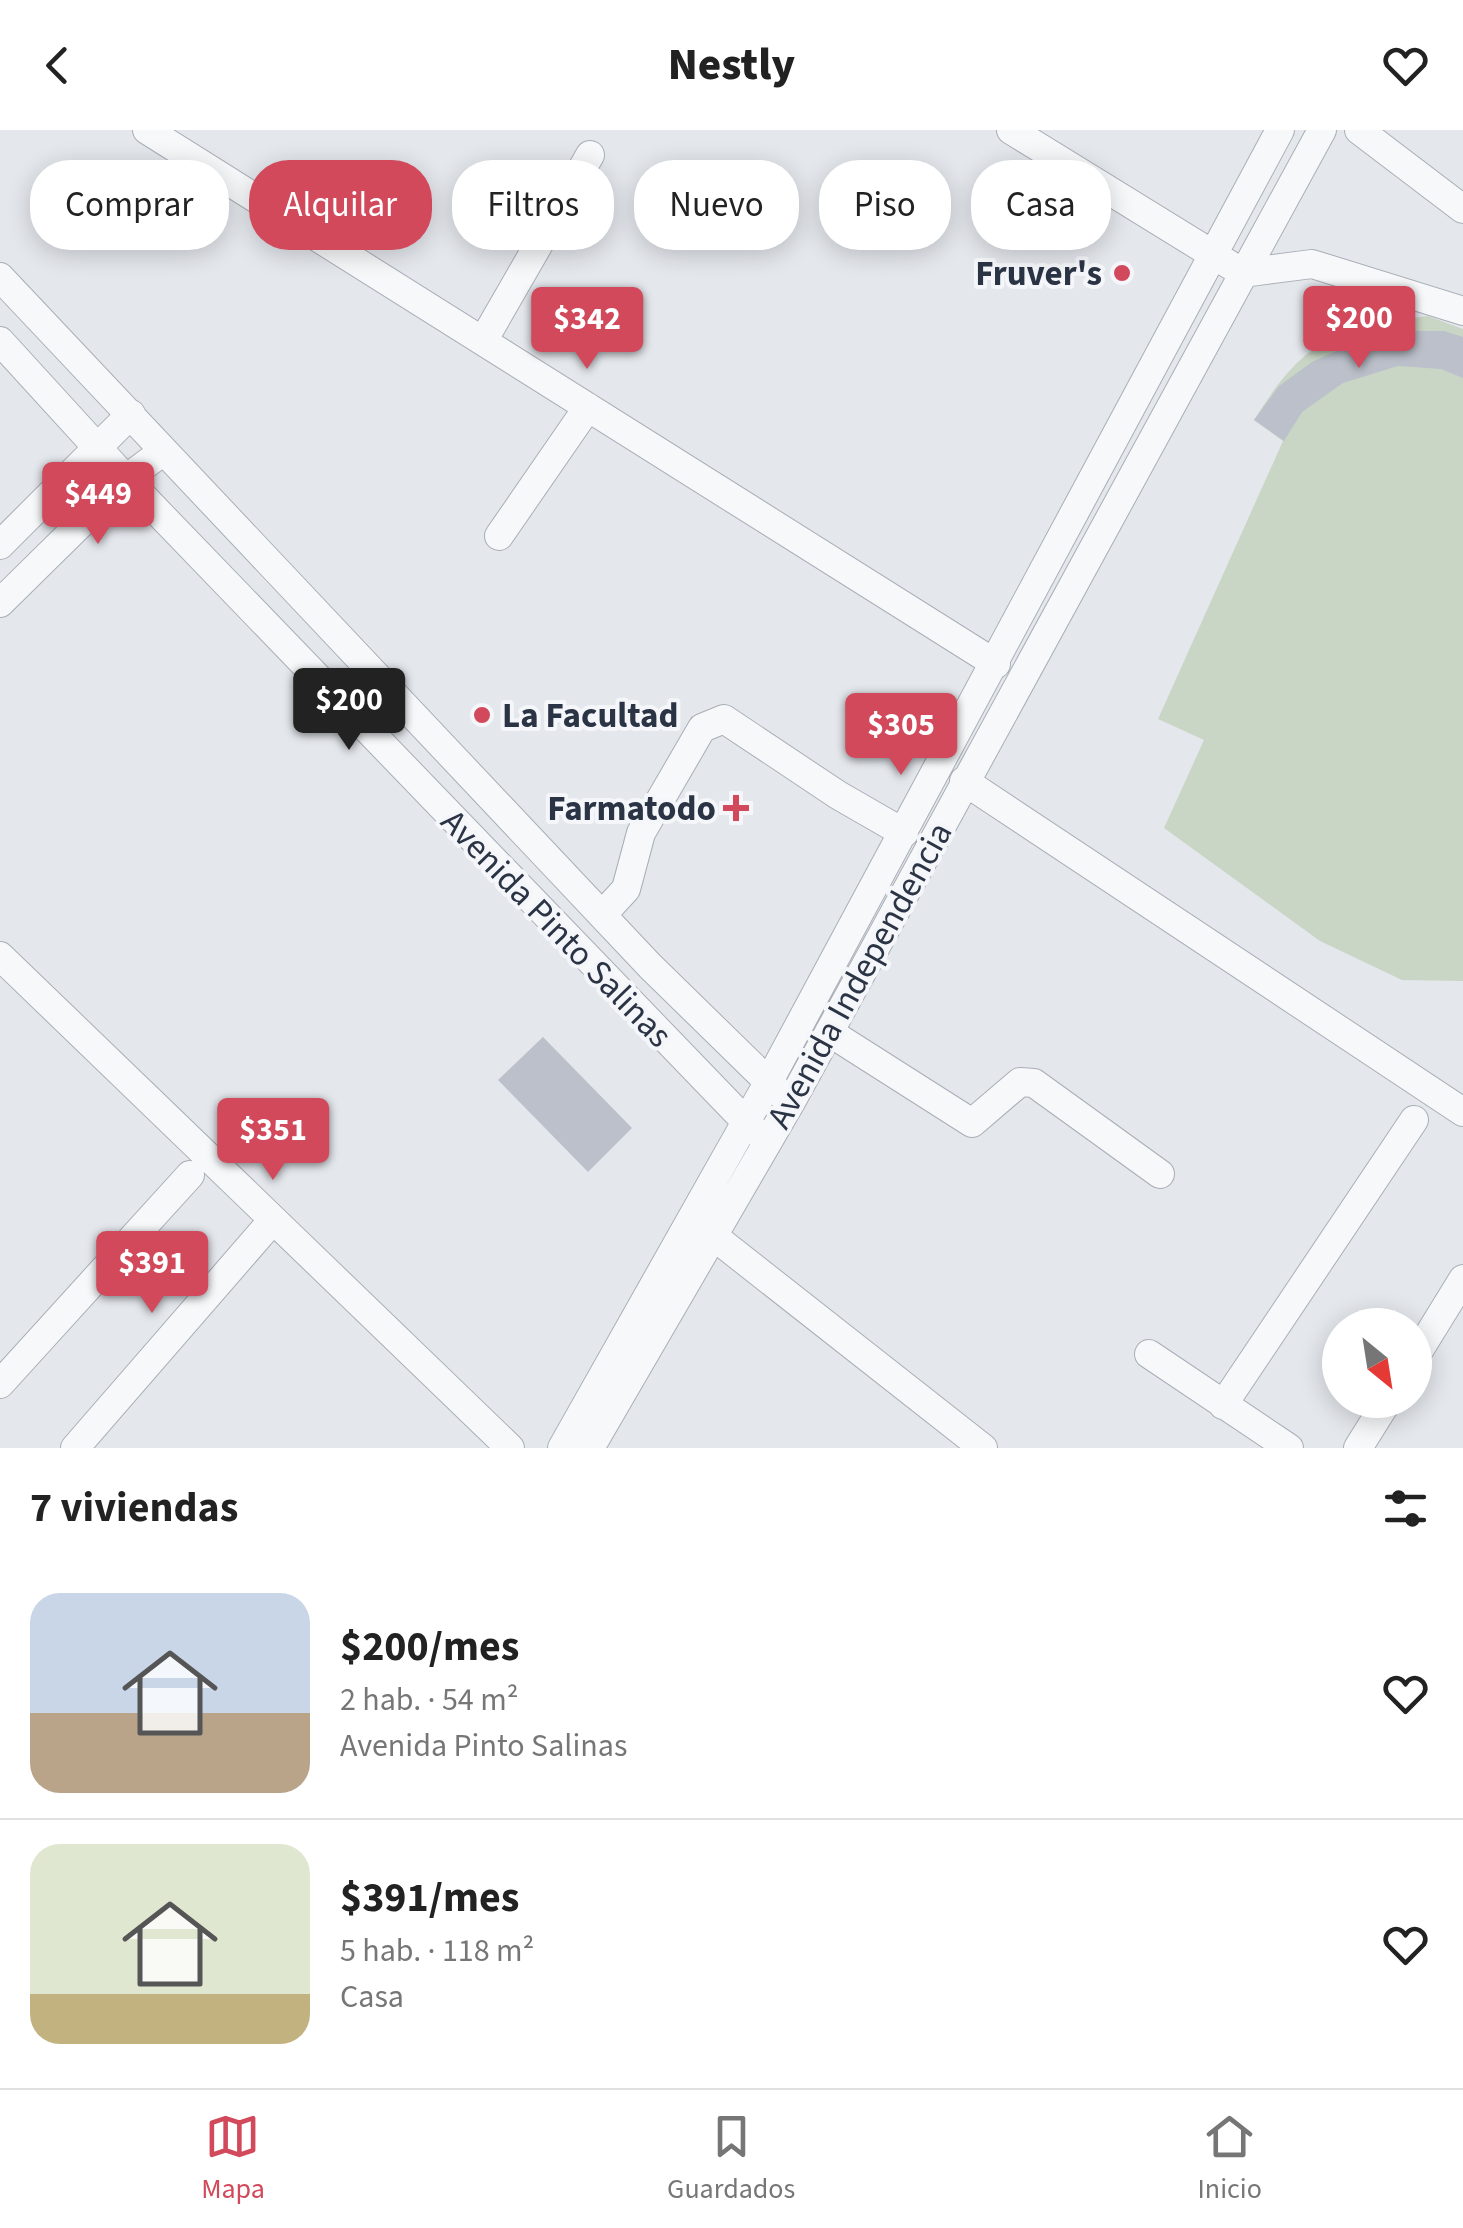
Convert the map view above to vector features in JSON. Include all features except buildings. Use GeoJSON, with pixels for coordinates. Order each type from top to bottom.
{"type":"FeatureCollection","features":[{"type":"Feature","properties":{"kind":"street"},"geometry":{"type":"LineString","coordinates":[[1011,130],[1243,273],[1312,264],[1463,311]]}},
{"type":"Feature","properties":{"kind":"street","name":"Avenida Independencia"},"geometry":{"type":"LineString","coordinates":[[562,1448],[768,1084],[996,664],[1210,254],[1280,130]]}},
{"type":"Feature","properties":{"kind":"street","name":"Avenida Independencia"},"geometry":{"type":"LineString","coordinates":[[590,1448],[791,1102],[1322,130]]}},
{"type":"Feature","properties":{"kind":"street"},"geometry":{"type":"LineString","coordinates":[[1359,130],[1463,209]]}},
{"type":"Feature","properties":{"kind":"street"},"geometry":{"type":"LineString","coordinates":[[164,134],[483,341],[996,664]]}},
{"type":"Feature","properties":{"kind":"street"},"geometry":{"type":"LineString","coordinates":[[483,341],[590,155]]}},
{"type":"Feature","properties":{"kind":"street","name":"Avenida Pinto Salinas"},"geometry":{"type":"LineString","coordinates":[[0,276],[132,414],[162,452],[603,914],[768,1084],[791,1102]]}},
{"type":"Feature","properties":{"kind":"street","name":"Avenida Pinto Salinas"},"geometry":{"type":"LineString","coordinates":[[0,340],[98,443],[126,479],[768,1143]]}},
{"type":"Feature","properties":{"kind":"street"},"geometry":{"type":"LineString","coordinates":[[499,536],[588,407]]}},
{"type":"Feature","properties":{"kind":"street"},"geometry":{"type":"LineString","coordinates":[[0,545],[98,443],[132,414]]}},
{"type":"Feature","properties":{"kind":"street"},"geometry":{"type":"LineString","coordinates":[[0,603],[126,479],[162,452]]}},
{"type":"Feature","properties":{"kind":"street"},"geometry":{"type":"LineString","coordinates":[[603,914],[626,889],[641,833],[702,728],[724,719],[838,795],[904,833]]}},
{"type":"Feature","properties":{"kind":"street"},"geometry":{"type":"LineString","coordinates":[[964,781],[1463,1112]]}},
{"type":"Feature","properties":{"kind":"street"},"geometry":{"type":"LineString","coordinates":[[5,971],[510,1448]]}},
{"type":"Feature","properties":{"kind":"street"},"geometry":{"type":"LineString","coordinates":[[829,1032],[972,1123],[1020,1082],[1034,1083],[1160,1174]]}},
{"type":"Feature","properties":{"kind":"street"},"geometry":{"type":"LineString","coordinates":[[1223,1404],[1414,1120]]}},
{"type":"Feature","properties":{"kind":"street"},"geometry":{"type":"LineString","coordinates":[[0,1384],[190,1175]]}},
{"type":"Feature","properties":{"kind":"street"},"geometry":{"type":"LineString","coordinates":[[75,1448],[272,1221]]}},
{"type":"Feature","properties":{"kind":"street"},"geometry":{"type":"LineString","coordinates":[[712,1235],[982,1448]]}},
{"type":"Feature","properties":{"kind":"street"},"geometry":{"type":"LineString","coordinates":[[1432,1329],[1463,1279]]}},
{"type":"Feature","properties":{"kind":"street"},"geometry":{"type":"LineString","coordinates":[[1148,1354],[1223,1404],[1258,1440],[1289,1448]]}},
{"type":"Feature","properties":{"kind":"street"},"geometry":{"type":"LineString","coordinates":[[1358,1448],[1377,1418]]}},
{"type":"Feature","properties":{"kind":"green space"},"geometry":{"type":"Polygon","coordinates":[[[1428,316],[1463,329],[1463,981],[1402,980],[1320,941],[1164,828],[1204,740],[1158,719],[1283,441],[1254,420],[1290,371],[1325,342],[1368,326],[1428,316]]]}},
{"type":"Feature","properties":{"kind":"place","name":"Fruver's"},"geometry":{"type":"Point","coordinates":[1122,273]}},
{"type":"Feature","properties":{"kind":"place","name":"La Facultad"},"geometry":{"type":"Point","coordinates":[482,715]}},
{"type":"Feature","properties":{"kind":"place","name":"Farmatodo"},"geometry":{"type":"Point","coordinates":[736,808]}}]}
